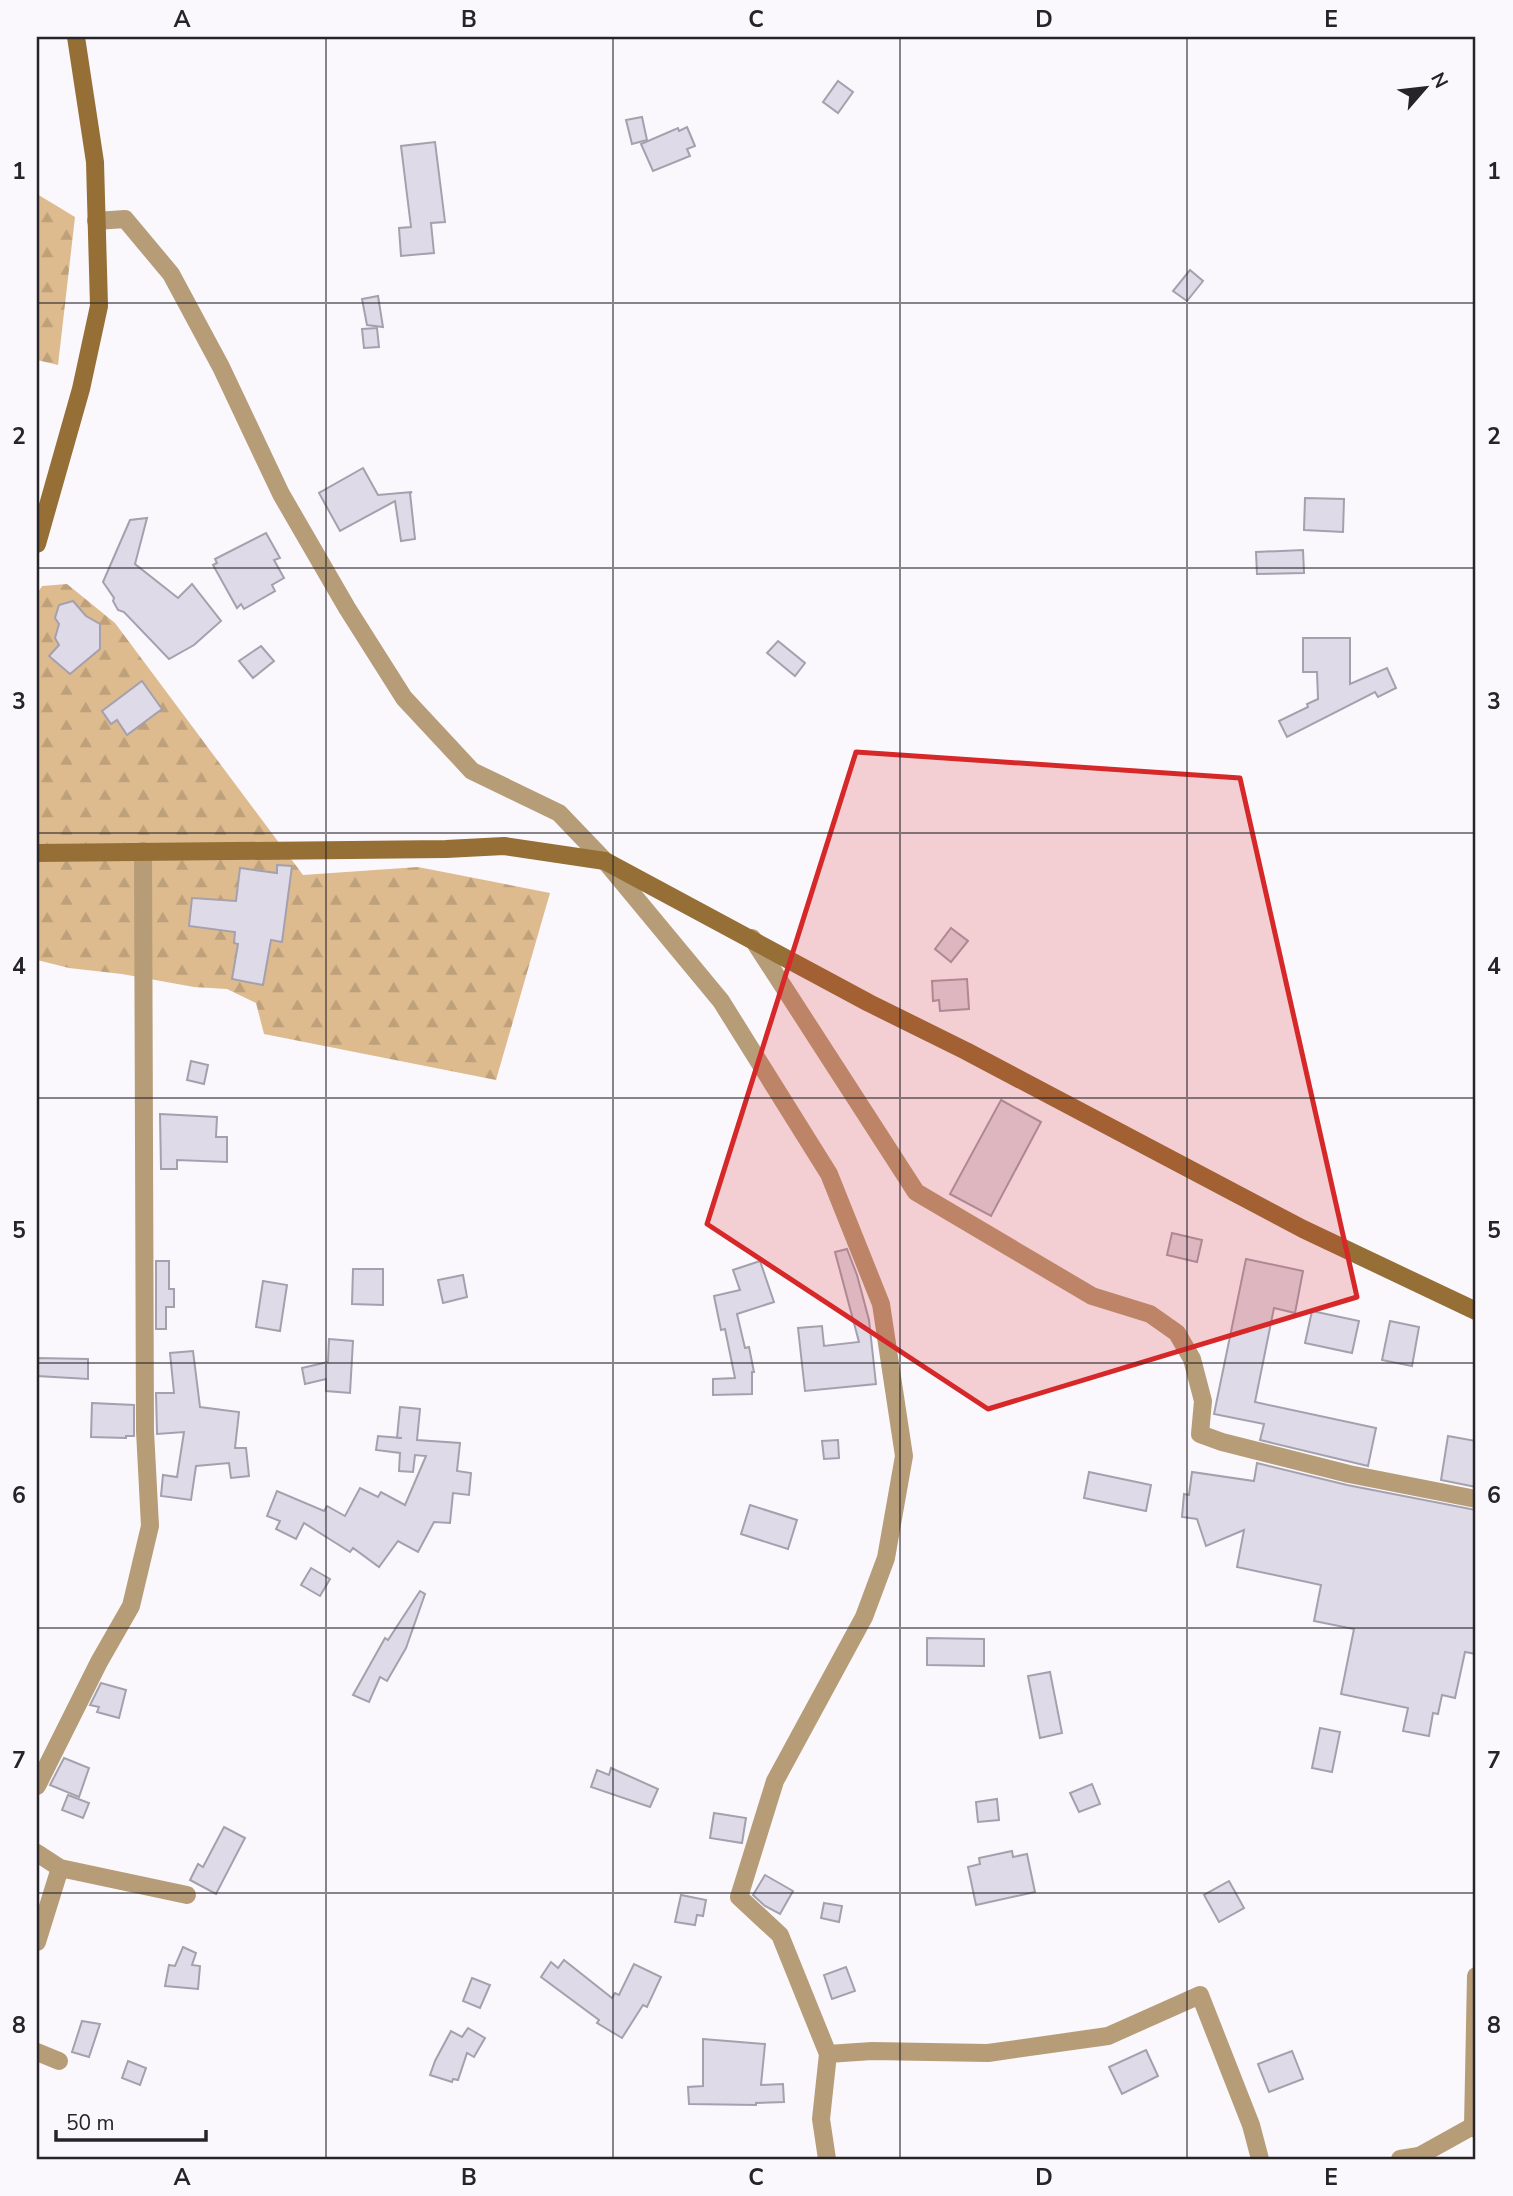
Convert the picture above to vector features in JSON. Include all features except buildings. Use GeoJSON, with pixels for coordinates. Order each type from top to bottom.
{"type":"FeatureCollection","features":[{"type":"Feature","properties":{"kind":"main road"},"geometry":{"type":"LineString","coordinates":[[37,544],[81,389],[99,306],[95,162],[76,37]]}},
{"type":"Feature","properties":{"kind":"main road"},"geometry":{"type":"LineString","coordinates":[[37,852],[504,846],[605,861],[869,1003],[966,1051],[1303,1229],[1476,1311]]}},
{"type":"Feature","properties":{"kind":"street"},"geometry":{"type":"LineString","coordinates":[[96,221],[125,219],[171,274],[221,367],[281,494],[347,608],[404,698],[472,771],[559,813],[605,861],[721,1001],[829,1174],[881,1304],[904,1456],[886,1558],[864,1617],[775,1781],[739,1897],[780,1935],[828,2054],[821,2119],[827,2159]]}},
{"type":"Feature","properties":{"kind":"street"},"geometry":{"type":"LineString","coordinates":[[37,1786],[99,1662],[131,1606],[150,1526],[145,1431],[143,852]]}},
{"type":"Feature","properties":{"kind":"street"},"geometry":{"type":"LineString","coordinates":[[752,939],[916,1192],[1092,1296],[1150,1314],[1177,1333],[1192,1359],[1203,1401],[1200,1434],[1349,1474],[1476,1499]]}},
{"type":"Feature","properties":{"kind":"street"},"geometry":{"type":"LineString","coordinates":[[37,1853],[60,1868],[187,1895]]}},
{"type":"Feature","properties":{"kind":"street"},"geometry":{"type":"LineString","coordinates":[[37,1942],[60,1868]]}},
{"type":"Feature","properties":{"kind":"street"},"geometry":{"type":"LineString","coordinates":[[1400,2159],[1422,2158],[1475,2128],[1476,1976]]}},
{"type":"Feature","properties":{"kind":"street"},"geometry":{"type":"LineString","coordinates":[[828,2054],[872,2051],[988,2053],[1108,2036],[1200,1995],[1251,2125],[1260,2159]]}},
{"type":"Feature","properties":{"kind":"street"},"geometry":{"type":"LineString","coordinates":[[37,2052],[59,2061]]}},
{"type":"Feature","properties":{"kind":"highlighted area"},"geometry":{"type":"Polygon","coordinates":[[[856,752],[1240,778],[1357,1297],[988,1409],[707,1224],[856,752]]]}},
{"type":"Feature","properties":{"kind":"green space"},"geometry":{"type":"Polygon","coordinates":[[[37,194],[75,217],[58,365],[37,360],[37,194]]]}},
{"type":"Feature","properties":{"kind":"green space"},"geometry":{"type":"Polygon","coordinates":[[[67,584],[115,623],[303,875],[418,867],[550,893],[496,1080],[264,1034],[256,1003],[227,989],[194,987],[69,968],[37,960],[37,594],[42,586],[67,584]]]}}]}
